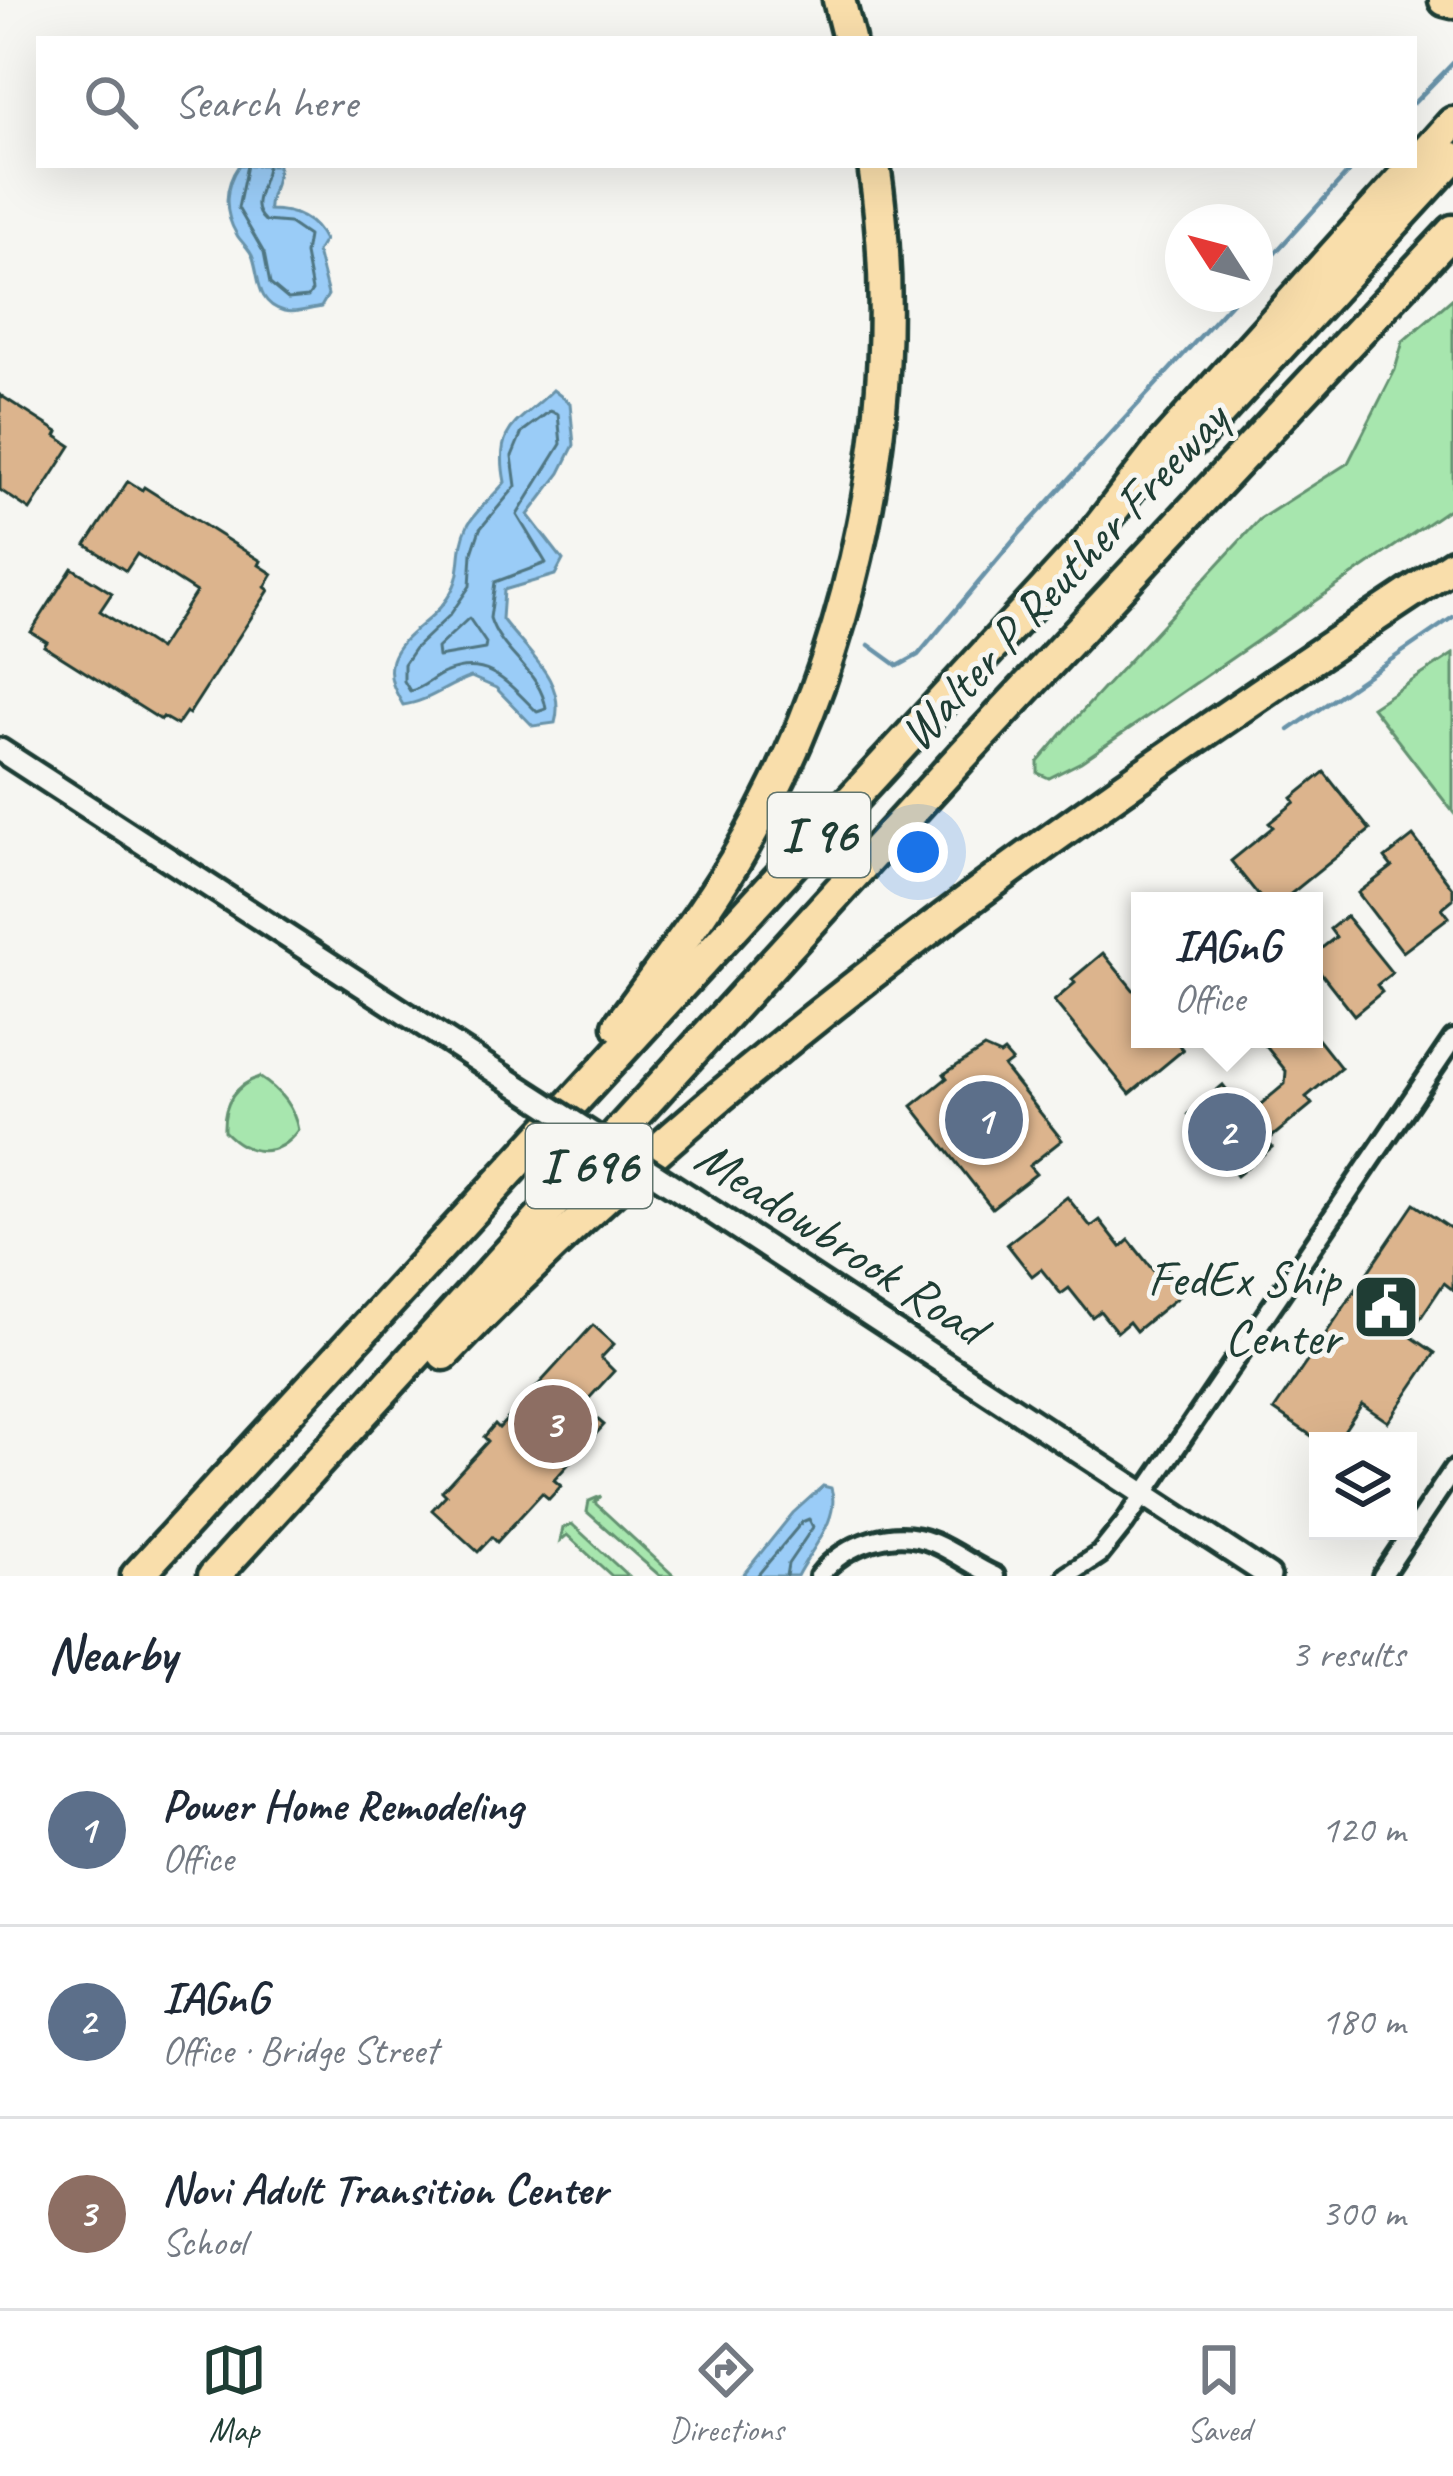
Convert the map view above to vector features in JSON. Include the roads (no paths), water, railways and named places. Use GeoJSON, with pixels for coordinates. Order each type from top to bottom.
{"type":"FeatureCollection","features":[{"type":"Feature","properties":{"kind":"highway"},"geometry":{"type":"LineString","coordinates":[[839,0],[848,36]]}},
{"type":"Feature","properties":{"kind":"highway","name":"I 96"},"geometry":{"type":"LineString","coordinates":[[1417,162],[1453,122]]}},
{"type":"Feature","properties":{"kind":"highway","name":"Walter P Reuther Freeway"},"geometry":{"type":"LineString","coordinates":[[1083,548],[1246,386],[1453,158]]}},
{"type":"Feature","properties":{"kind":"highway"},"geometry":{"type":"LineString","coordinates":[[554,1121],[736,859],[780,775],[813,696],[860,534],[875,444],[883,334],[874,168]]}},
{"type":"Feature","properties":{"kind":"highway","name":"I 96"},"geometry":{"type":"LineString","coordinates":[[136,1576],[1083,548],[1163,445],[1412,168]]}},
{"type":"Feature","properties":{"kind":"highway","name":"Walter P Reuther Freeway"},"geometry":{"type":"LineString","coordinates":[[214,1576],[963,755],[1453,231]]}},
{"type":"Feature","properties":{"kind":"highway"},"geometry":{"type":"LineString","coordinates":[[231,1576],[476,1322],[627,1178],[832,1004],[1062,828],[1453,565]]}},
{"type":"Feature","properties":{"kind":"street","name":"Meadowbrook Road"},"geometry":{"type":"LineString","coordinates":[[0,749],[1269,1576]]}},
{"type":"Feature","properties":{"kind":"street"},"geometry":{"type":"LineString","coordinates":[[1066,1576],[1100,1554],[1144,1493],[1453,1039]]}},
{"type":"Feature","properties":{"kind":"street"},"geometry":{"type":"LineString","coordinates":[[1382,1576],[1453,1470]]}},
{"type":"Feature","properties":{"kind":"street"},"geometry":{"type":"LineString","coordinates":[[819,1576],[854,1548],[886,1537],[913,1537],[995,1576]]}},
{"type":"Feature","properties":{"kind":"water"},"geometry":{"type":"Polygon","coordinates":[[[237,168],[278,168],[269,210],[301,216],[324,240],[317,252],[328,295],[321,307],[288,312],[268,302],[252,255],[232,226],[227,199],[237,168]]]}},
{"type":"Feature","properties":{"kind":"water"},"geometry":{"type":"Polygon","coordinates":[[[553,390],[570,403],[574,445],[560,473],[528,515],[563,560],[555,575],[504,590],[502,619],[550,680],[557,707],[555,723],[533,726],[496,688],[471,677],[403,705],[391,678],[396,652],[451,593],[468,525],[505,482],[506,437],[553,390]]]}},
{"type":"Feature","properties":{"kind":"water"},"geometry":{"type":"Polygon","coordinates":[[[823,1486],[831,1488],[832,1511],[797,1576],[742,1576],[793,1513],[823,1486]]]}},
{"type":"Feature","properties":{"kind":"waterway"},"geometry":{"type":"LineString","coordinates":[[1417,100],[1453,63]]}},
{"type":"Feature","properties":{"kind":"waterway"},"geometry":{"type":"LineString","coordinates":[[1273,255],[1352,168]]}},
{"type":"Feature","properties":{"kind":"waterway"},"geometry":{"type":"LineString","coordinates":[[869,645],[898,666],[918,655],[1019,534],[1222,312]]}},
{"type":"Feature","properties":{"kind":"waterway"},"geometry":{"type":"LineString","coordinates":[[1289,730],[1453,617]]}},
{"type":"Feature","properties":{"kind":"place","name":"Power Home Remodeling"},"geometry":{"type":"Point","coordinates":[984,1120]}},
{"type":"Feature","properties":{"kind":"place","name":"IAGnG"},"geometry":{"type":"Point","coordinates":[1227,1132]}},
{"type":"Feature","properties":{"kind":"place","name":"FedEx Ship Center"},"geometry":{"type":"Point","coordinates":[1386,1307]}},
{"type":"Feature","properties":{"kind":"place","name":"Novi Adult Transition Center"},"geometry":{"type":"Point","coordinates":[553,1424]}}]}
